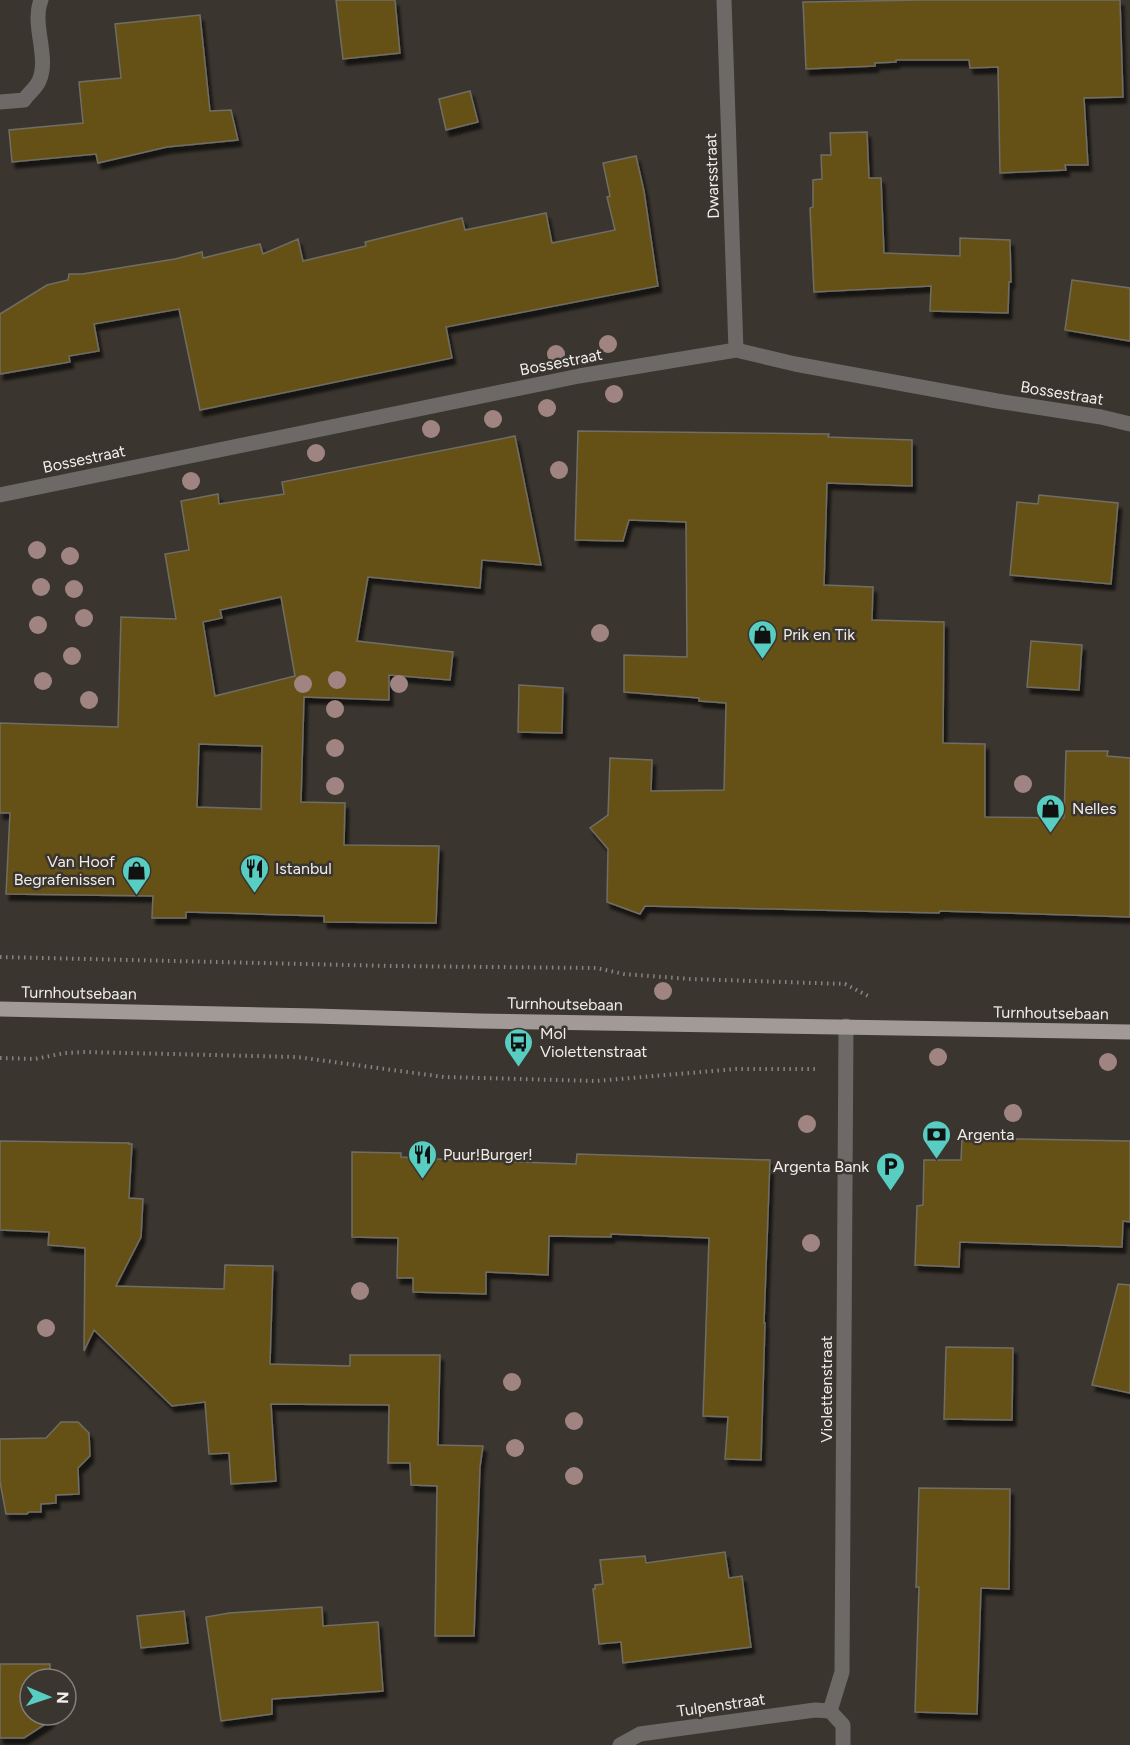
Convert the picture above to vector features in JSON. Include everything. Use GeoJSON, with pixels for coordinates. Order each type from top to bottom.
{"type":"FeatureCollection","features":[{"type":"Feature","properties":{"kind":"main road","name":"Turnhoutsebaan"},"geometry":{"type":"LineString","coordinates":[[0,1010],[1130,1032]]}},
{"type":"Feature","properties":{"kind":"street"},"geometry":{"type":"LineString","coordinates":[[0,102],[24,100],[39,82],[42,67],[38,9],[41,0]]}},
{"type":"Feature","properties":{"kind":"street","name":"Dwarsstraat"},"geometry":{"type":"LineString","coordinates":[[724,0],[736,350]]}},
{"type":"Feature","properties":{"kind":"street","name":"Bossestraat"},"geometry":{"type":"LineString","coordinates":[[0,495],[579,376],[736,350],[795,364],[1130,424]]}},
{"type":"Feature","properties":{"kind":"street","name":"Violettenstraat"},"geometry":{"type":"LineString","coordinates":[[830,1711],[842,1672],[846,1026]]}},
{"type":"Feature","properties":{"kind":"street","name":"Tulpenstraat"},"geometry":{"type":"LineString","coordinates":[[620,1745],[640,1734],[815,1710],[830,1711]]}},
{"type":"Feature","properties":{"kind":"street"},"geometry":{"type":"LineString","coordinates":[[830,1711],[843,1725],[843,1745]]}},
{"type":"Feature","properties":{"kind":"path"},"geometry":{"type":"LineString","coordinates":[[0,957],[596,968],[624,974],[690,979],[845,984],[874,1000]]}},
{"type":"Feature","properties":{"kind":"path"},"geometry":{"type":"LineString","coordinates":[[0,1058],[35,1059],[85,1052],[297,1057],[444,1077],[596,1081],[736,1069],[846,1069]]}},
{"type":"Feature","properties":{"kind":"building"},"geometry":{"type":"Polygon","coordinates":[[[336,0],[395,0],[400,53],[343,59],[336,0]]]}},
{"type":"Feature","properties":{"kind":"building"},"geometry":{"type":"Polygon","coordinates":[[[1120,0],[1123,97],[1084,98],[1088,165],[1065,165],[1066,170],[1000,173],[998,67],[970,68],[969,60],[896,60],[896,62],[875,63],[875,66],[806,69],[803,2],[1120,0]]]}},
{"type":"Feature","properties":{"kind":"building"},"geometry":{"type":"Polygon","coordinates":[[[200,15],[210,111],[231,110],[238,140],[167,147],[98,163],[96,154],[12,162],[9,130],[83,123],[79,82],[121,78],[115,24],[200,15]]]}},
{"type":"Feature","properties":{"kind":"building"},"geometry":{"type":"Polygon","coordinates":[[[470,91],[478,122],[446,130],[439,99],[470,91]]]}},
{"type":"Feature","properties":{"kind":"building"},"geometry":{"type":"Polygon","coordinates":[[[867,132],[869,178],[881,178],[884,253],[960,256],[960,238],[1010,240],[1011,282],[1009,282],[1008,313],[930,311],[931,286],[814,292],[810,208],[813,207],[813,180],[822,179],[821,155],[831,155],[830,133],[867,132]]]}},
{"type":"Feature","properties":{"kind":"building"},"geometry":{"type":"Polygon","coordinates":[[[636,156],[644,191],[658,286],[446,327],[452,358],[200,410],[179,309],[94,324],[99,351],[69,356],[70,362],[0,374],[0,314],[47,285],[68,280],[69,274],[82,274],[175,259],[202,252],[203,258],[260,244],[263,254],[298,239],[303,261],[366,246],[365,242],[462,218],[465,230],[546,213],[552,243],[615,230],[607,197],[610,196],[603,163],[636,156]]]}},
{"type":"Feature","properties":{"kind":"building"},"geometry":{"type":"Polygon","coordinates":[[[1072,280],[1130,288],[1130,341],[1065,330],[1072,280]]]}},
{"type":"Feature","properties":{"kind":"building"},"geometry":{"type":"Polygon","coordinates":[[[578,431],[829,434],[828,437],[912,440],[912,486],[827,483],[824,585],[873,587],[872,620],[944,622],[943,743],[985,744],[985,817],[1064,818],[1066,751],[1108,751],[1107,756],[1130,758],[1130,917],[645,906],[640,914],[607,902],[608,849],[590,828],[608,815],[610,758],[652,760],[651,791],[724,790],[726,703],[699,701],[699,698],[624,692],[624,655],[687,657],[686,522],[629,520],[623,541],[575,540],[578,431]]]}},
{"type":"Feature","properties":{"kind":"building"},"geometry":{"type":"Polygon","coordinates":[[[515,436],[541,565],[482,560],[480,588],[368,577],[357,641],[453,652],[450,680],[389,675],[389,700],[304,697],[301,802],[345,803],[344,845],[439,846],[436,923],[324,922],[324,916],[186,912],[186,918],[152,918],[153,896],[6,894],[10,813],[0,813],[0,723],[118,727],[121,617],[176,619],[165,554],[189,550],[181,501],[218,494],[219,504],[284,494],[282,482],[515,436]],[[281,597],[220,610],[222,618],[203,622],[215,696],[295,676],[281,597]],[[199,744],[197,807],[261,809],[262,746],[199,744]]]}},
{"type":"Feature","properties":{"kind":"building"},"geometry":{"type":"Polygon","coordinates":[[[1039,495],[1118,503],[1111,584],[1010,575],[1017,502],[1038,504],[1039,495]]]}},
{"type":"Feature","properties":{"kind":"building"},"geometry":{"type":"Polygon","coordinates":[[[1031,641],[1082,645],[1079,690],[1027,687],[1031,641]]]}},
{"type":"Feature","properties":{"kind":"building"},"geometry":{"type":"Polygon","coordinates":[[[519,685],[563,688],[562,733],[518,732],[519,685]]]}},
{"type":"Feature","properties":{"kind":"building"},"geometry":{"type":"Polygon","coordinates":[[[962,1138],[1130,1141],[1130,1222],[1123,1221],[1122,1247],[960,1242],[959,1267],[915,1265],[917,1206],[923,1205],[924,1160],[961,1160],[962,1138]]]}},
{"type":"Feature","properties":{"kind":"building"},"geometry":{"type":"Polygon","coordinates":[[[0,1141],[132,1144],[129,1198],[143,1199],[141,1237],[116,1286],[224,1289],[225,1265],[273,1266],[270,1364],[350,1366],[350,1355],[440,1355],[438,1445],[483,1446],[480,1467],[474,1636],[435,1636],[437,1486],[411,1485],[410,1463],[388,1463],[389,1405],[271,1404],[276,1481],[231,1484],[229,1453],[209,1454],[205,1402],[172,1406],[94,1330],[84,1351],[85,1248],[48,1245],[49,1232],[0,1230],[0,1141]]]}},
{"type":"Feature","properties":{"kind":"building"},"geometry":{"type":"Polygon","coordinates":[[[352,1152],[401,1153],[401,1157],[455,1160],[459,1156],[473,1156],[478,1160],[490,1161],[576,1164],[577,1154],[770,1160],[761,1460],[725,1459],[728,1417],[703,1416],[709,1238],[611,1234],[611,1237],[549,1236],[548,1275],[486,1272],[486,1294],[413,1292],[413,1278],[397,1278],[398,1238],[352,1237],[352,1152]]]}},
{"type":"Feature","properties":{"kind":"building"},"geometry":{"type":"Polygon","coordinates":[[[1118,1284],[1130,1285],[1130,1393],[1092,1385],[1118,1284]]]}},
{"type":"Feature","properties":{"kind":"building"},"geometry":{"type":"Polygon","coordinates":[[[946,1347],[1013,1348],[1012,1420],[944,1419],[946,1347]]]}},
{"type":"Feature","properties":{"kind":"building"},"geometry":{"type":"Polygon","coordinates":[[[61,1422],[78,1422],[89,1433],[90,1456],[78,1468],[79,1494],[56,1495],[56,1503],[41,1504],[41,1512],[6,1514],[0,1482],[0,1439],[46,1438],[61,1422]]]}},
{"type":"Feature","properties":{"kind":"building"},"geometry":{"type":"Polygon","coordinates":[[[919,1488],[1010,1489],[1009,1589],[981,1588],[977,1714],[915,1712],[919,1488]]]}},
{"type":"Feature","properties":{"kind":"building"},"geometry":{"type":"Polygon","coordinates":[[[725,1552],[729,1578],[742,1576],[751,1647],[623,1663],[621,1642],[599,1644],[593,1589],[595,1585],[603,1584],[600,1560],[645,1556],[646,1563],[725,1552]]]}},
{"type":"Feature","properties":{"kind":"building"},"geometry":{"type":"Polygon","coordinates":[[[322,1607],[323,1626],[378,1622],[383,1691],[272,1699],[272,1714],[221,1721],[206,1617],[229,1613],[322,1607]]]}},
{"type":"Feature","properties":{"kind":"building"},"geometry":{"type":"Polygon","coordinates":[[[184,1611],[188,1643],[141,1648],[137,1616],[184,1611]]]}},
{"type":"Feature","properties":{"kind":"building"},"geometry":{"type":"Polygon","coordinates":[[[0,1664],[50,1664],[50,1667],[18,1667],[18,1727],[41,1727],[24,1738],[0,1738],[0,1664]]]}},
{"type":"Feature","properties":{"kind":"place","name":"Prik en Tik"},"geometry":{"type":"Point","coordinates":[762,660]}},
{"type":"Feature","properties":{"kind":"place","name":"Nelles"},"geometry":{"type":"Point","coordinates":[1051,834]}},
{"type":"Feature","properties":{"kind":"place","name":"Istanbul"},"geometry":{"type":"Point","coordinates":[254,894]}},
{"type":"Feature","properties":{"kind":"place","name":"Van Hoof Begrafenissen"},"geometry":{"type":"Point","coordinates":[136,896]}},
{"type":"Feature","properties":{"kind":"place","name":"Mol Violettenstraat"},"geometry":{"type":"Point","coordinates":[519,1068]}},
{"type":"Feature","properties":{"kind":"place","name":"Argenta"},"geometry":{"type":"Point","coordinates":[936,1160]}},
{"type":"Feature","properties":{"kind":"place","name":"Puur!Burger!"},"geometry":{"type":"Point","coordinates":[422,1180]}},
{"type":"Feature","properties":{"kind":"place","name":"Argenta Bank"},"geometry":{"type":"Point","coordinates":[890,1192]}}]}
